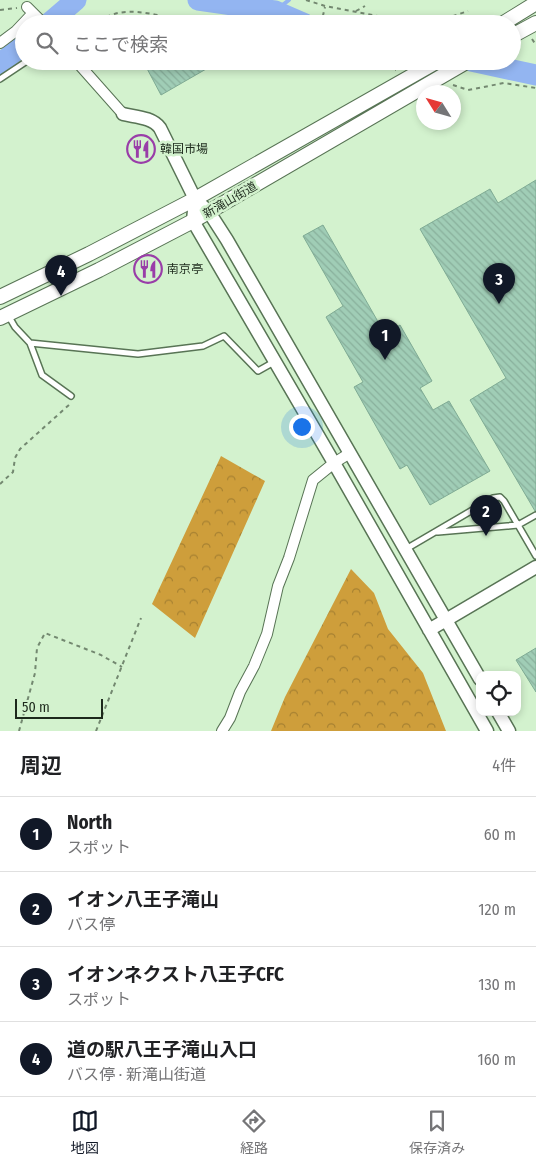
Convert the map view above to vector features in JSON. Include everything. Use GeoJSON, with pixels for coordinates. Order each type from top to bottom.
{"type":"FeatureCollection","features":[{"type":"Feature","properties":{"kind":"main road"},"geometry":{"type":"LineString","coordinates":[[516,15],[536,2]]}},
{"type":"Feature","properties":{"kind":"main road"},"geometry":{"type":"LineString","coordinates":[[521,31],[536,23]]}},
{"type":"Feature","properties":{"kind":"main road","name":"新滝山街道"},"geometry":{"type":"LineString","coordinates":[[0,297],[98,250],[195,199],[422,70]]}},
{"type":"Feature","properties":{"kind":"main road","name":"新滝山街道"},"geometry":{"type":"LineString","coordinates":[[4,316],[99,270],[193,221],[453,70]]}},
{"type":"Feature","properties":{"kind":"street"},"geometry":{"type":"LineString","coordinates":[[27,15],[30,10],[35,15]]}},
{"type":"Feature","properties":{"kind":"street"},"geometry":{"type":"LineString","coordinates":[[0,43],[15,32]]}},
{"type":"Feature","properties":{"kind":"street"},"geometry":{"type":"LineString","coordinates":[[84,70],[123,114],[145,119],[156,124],[195,199],[209,212],[476,673]]}},
{"type":"Feature","properties":{"kind":"street"},"geometry":{"type":"LineString","coordinates":[[195,199],[193,221],[334,462],[487,731]]}},
{"type":"Feature","properties":{"kind":"street"},"geometry":{"type":"LineString","coordinates":[[222,731],[230,718],[267,634],[278,586],[289,558],[313,480],[334,462],[350,453]]}},
{"type":"Feature","properties":{"kind":"street"},"geometry":{"type":"LineString","coordinates":[[429,630],[536,568]]}},
{"type":"Feature","properties":{"kind":"street"},"geometry":{"type":"LineString","coordinates":[[500,716],[509,731]]}},
{"type":"Feature","properties":{"kind":"lane"},"geometry":{"type":"LineString","coordinates":[[0,79],[15,69]]}},
{"type":"Feature","properties":{"kind":"lane"},"geometry":{"type":"LineString","coordinates":[[4,316],[30,343],[42,375],[71,396]]}},
{"type":"Feature","properties":{"kind":"lane"},"geometry":{"type":"LineString","coordinates":[[30,343],[138,354],[203,346],[224,336],[258,371],[274,362]]}},
{"type":"Feature","properties":{"kind":"lane"},"geometry":{"type":"LineString","coordinates":[[405,550],[493,498],[500,497],[536,556]]}},
{"type":"Feature","properties":{"kind":"lane"},"geometry":{"type":"LineString","coordinates":[[435,532],[518,525],[536,515]]}},
{"type":"Feature","properties":{"kind":"path"},"geometry":{"type":"LineString","coordinates":[[306,0],[325,6],[376,15]]}},
{"type":"Feature","properties":{"kind":"path"},"geometry":{"type":"LineString","coordinates":[[323,15],[325,6]]}},
{"type":"Feature","properties":{"kind":"path"},"geometry":{"type":"LineString","coordinates":[[356,11],[365,6]]}},
{"type":"Feature","properties":{"kind":"path"},"geometry":{"type":"LineString","coordinates":[[0,10],[30,10]]}},
{"type":"Feature","properties":{"kind":"path"},"geometry":{"type":"LineString","coordinates":[[456,15],[468,11]]}},
{"type":"Feature","properties":{"kind":"path"},"geometry":{"type":"LineString","coordinates":[[113,15],[124,13],[149,15]]}},
{"type":"Feature","properties":{"kind":"path"},"geometry":{"type":"LineString","coordinates":[[440,78],[456,87],[468,90],[504,83],[536,88]]}},
{"type":"Feature","properties":{"kind":"path"},"geometry":{"type":"LineString","coordinates":[[0,484],[13,472],[15,458],[20,449],[72,402],[71,396]]}},
{"type":"Feature","properties":{"kind":"path"},"geometry":{"type":"LineString","coordinates":[[96,731],[142,618]]}},
{"type":"Feature","properties":{"kind":"path"},"geometry":{"type":"LineString","coordinates":[[19,731],[35,673],[37,648],[45,633],[101,654],[122,666]]}},
{"type":"Feature","properties":{"kind":"green space"},"geometry":{"type":"Polygon","coordinates":[[[221,456],[265,481],[195,638],[152,604],[221,456]]]}},
{"type":"Feature","properties":{"kind":"green space"},"geometry":{"type":"Polygon","coordinates":[[[351,569],[374,593],[388,629],[423,673],[446,731],[271,731],[285,697],[351,569]]]}},
{"type":"Feature","properties":{"kind":"building"},"geometry":{"type":"Polygon","coordinates":[[[148,70],[204,70],[161,95],[148,70]]]}},
{"type":"Feature","properties":{"kind":"building"},"geometry":{"type":"Polygon","coordinates":[[[536,180],[535,511],[470,400],[506,378],[420,229],[490,189],[498,203],[536,180]]]}},
{"type":"Feature","properties":{"kind":"building"},"geometry":{"type":"Polygon","coordinates":[[[323,225],[385,334],[400,325],[432,381],[420,388],[433,410],[449,401],[490,471],[430,505],[407,465],[400,469],[354,387],[363,382],[326,317],[343,306],[303,236],[323,225]]]}},
{"type":"Feature","properties":{"kind":"building"},"geometry":{"type":"Polygon","coordinates":[[[536,648],[536,692],[516,660],[536,648]]]}},
{"type":"Feature","properties":{"kind":"waterway"},"geometry":{"type":"LineString","coordinates":[[58,15],[76,0]]}},
{"type":"Feature","properties":{"kind":"waterway"},"geometry":{"type":"LineString","coordinates":[[198,0],[275,11],[284,15]]}},
{"type":"Feature","properties":{"kind":"waterway"},"geometry":{"type":"LineString","coordinates":[[275,11],[289,0]]}},
{"type":"Feature","properties":{"kind":"waterway"},"geometry":{"type":"LineString","coordinates":[[0,64],[15,52]]}},
{"type":"Feature","properties":{"kind":"waterway"},"geometry":{"type":"LineString","coordinates":[[513,70],[536,75]]}},
{"type":"Feature","properties":{"kind":"place","name":"韓国市場"},"geometry":{"type":"Point","coordinates":[141,149]}},
{"type":"Feature","properties":{"kind":"place","name":"南京亭"},"geometry":{"type":"Point","coordinates":[148,269]}},
{"type":"Feature","properties":{"kind":"place","name":"道の駅八王子滝山入口"},"geometry":{"type":"Point","coordinates":[61,296]}},
{"type":"Feature","properties":{"kind":"place","name":"イオンネクスト八王子CFC"},"geometry":{"type":"Point","coordinates":[499,304]}},
{"type":"Feature","properties":{"kind":"place","name":"North"},"geometry":{"type":"Point","coordinates":[385,360]}},
{"type":"Feature","properties":{"kind":"place","name":"イオン八王子滝山"},"geometry":{"type":"Point","coordinates":[486,536]}}]}
